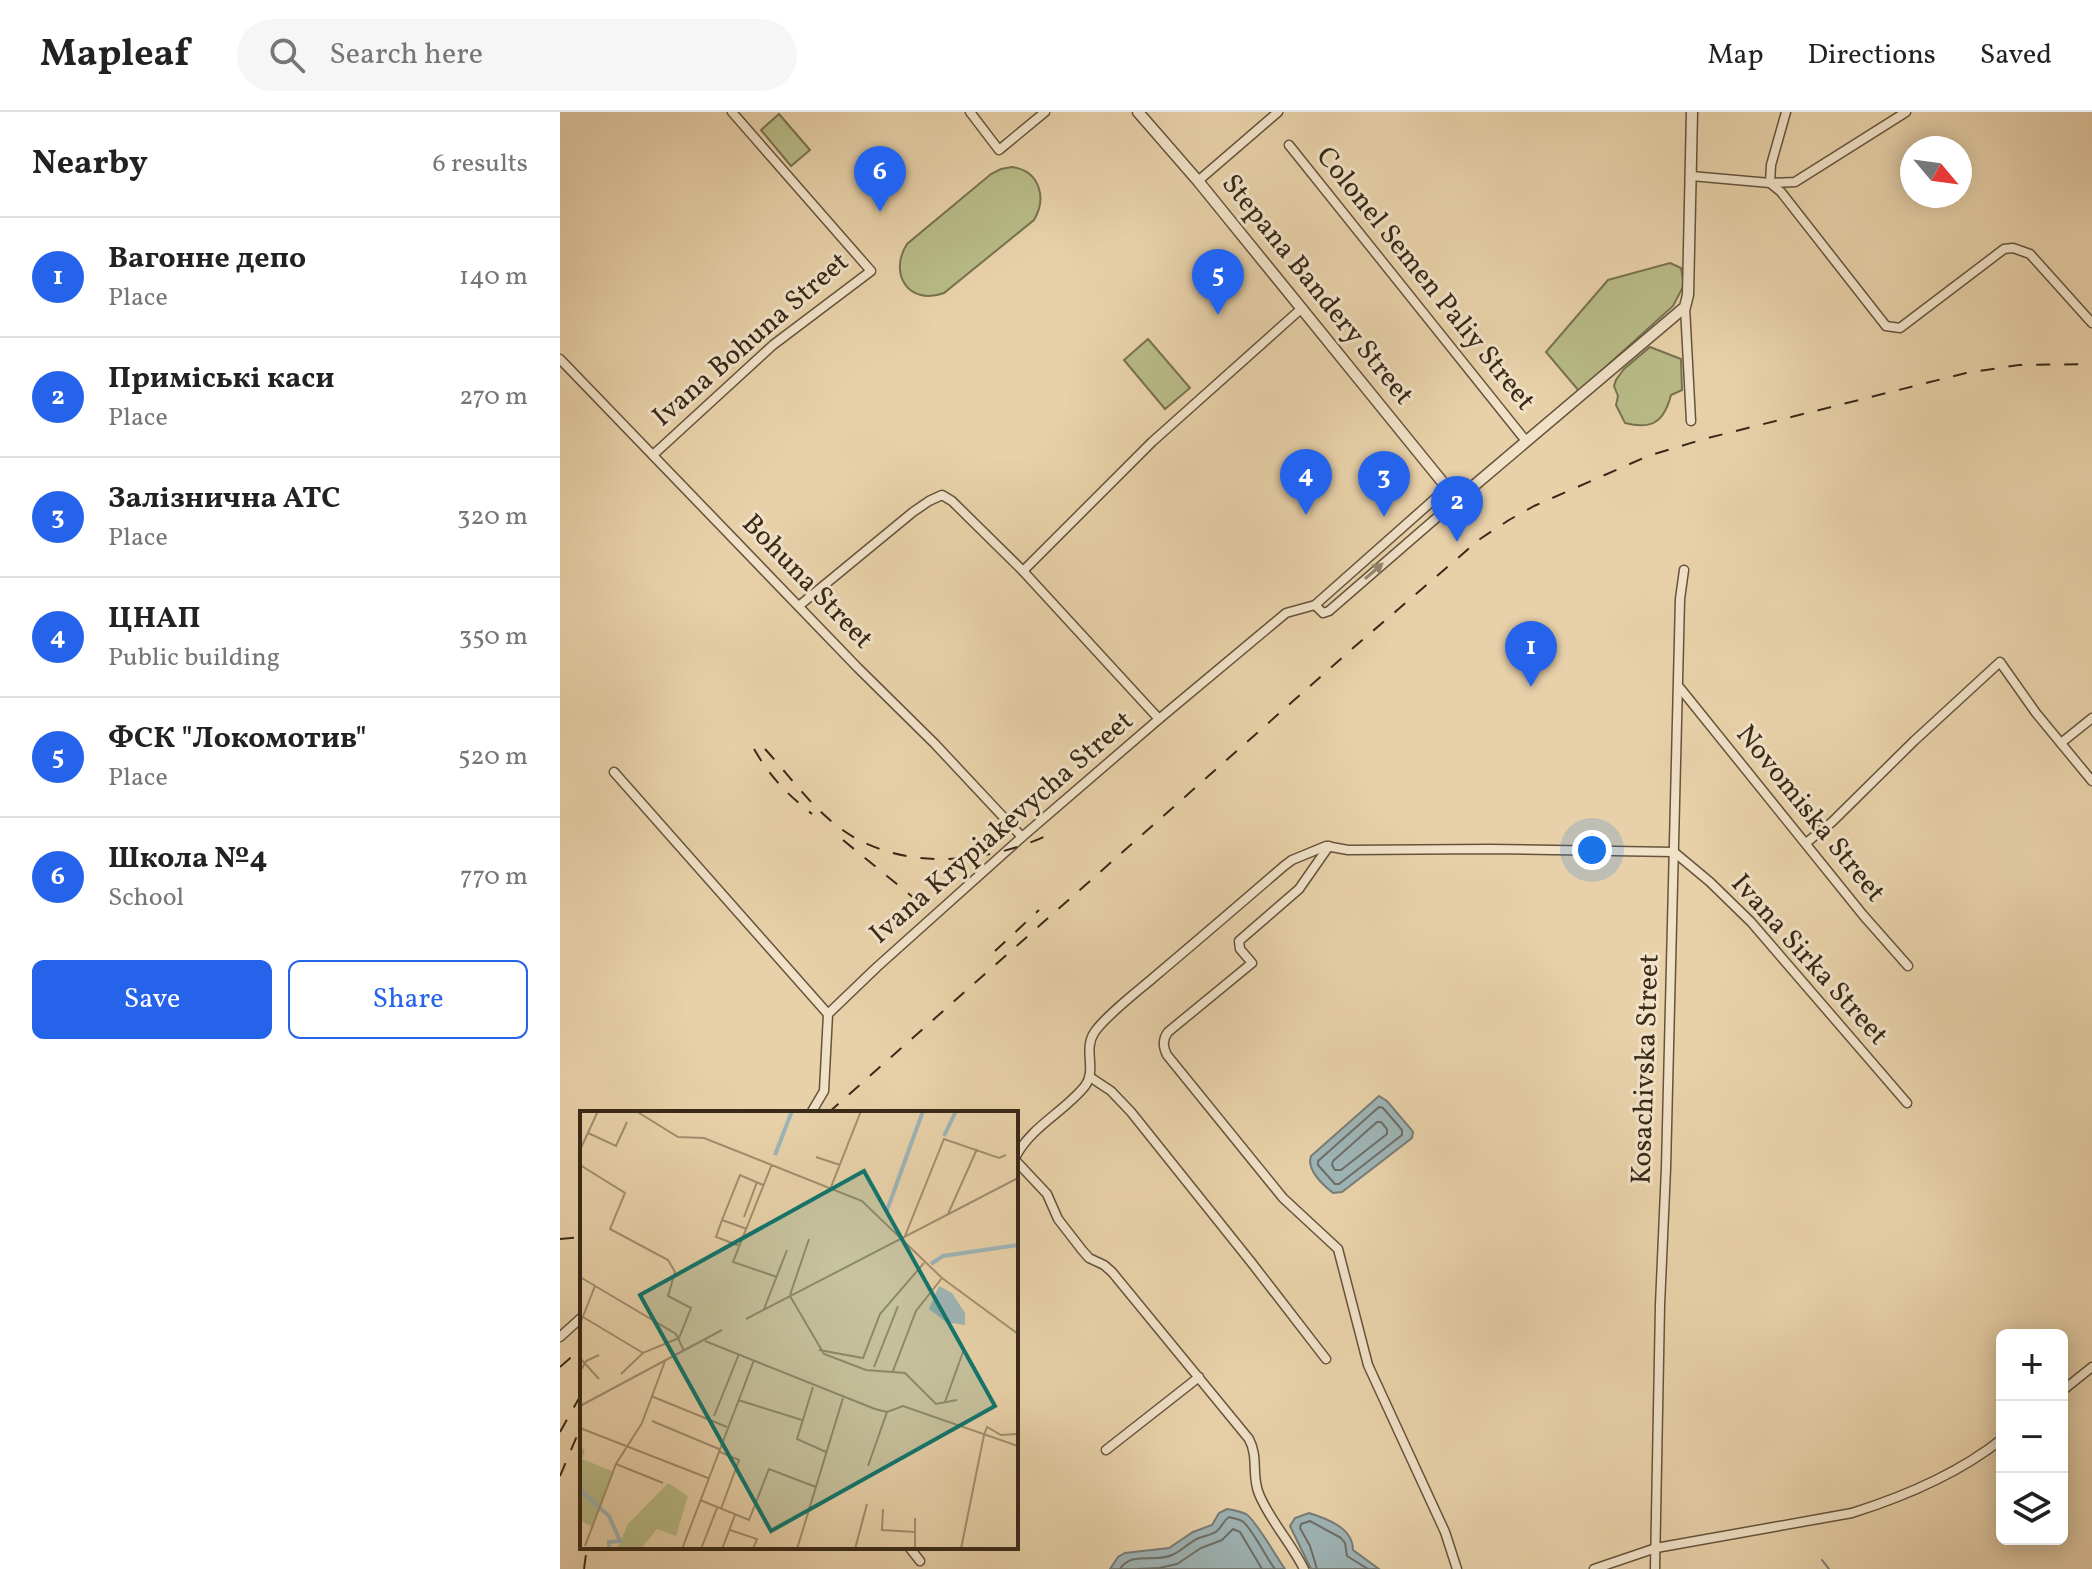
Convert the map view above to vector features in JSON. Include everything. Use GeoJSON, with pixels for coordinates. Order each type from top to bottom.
{"type":"FeatureCollection","features":[{"type":"Feature","properties":{"kind":"street","name":"Ivana Bohuna Street"},"geometry":{"type":"LineString","coordinates":[[653,455],[773,345],[871,271],[732,112]]}},
{"type":"Feature","properties":{"kind":"street"},"geometry":{"type":"LineString","coordinates":[[970,112],[999,150],[1045,112]]}},
{"type":"Feature","properties":{"kind":"street","name":"Stepana Bandery Street"},"geometry":{"type":"LineString","coordinates":[[1138,112],[1198,181],[1457,500]]}},
{"type":"Feature","properties":{"kind":"street"},"geometry":{"type":"LineString","coordinates":[[1198,181],[1278,112]]}},
{"type":"Feature","properties":{"kind":"street"},"geometry":{"type":"LineString","coordinates":[[1691,421],[1685,307],[1688,295],[1692,112]]}},
{"type":"Feature","properties":{"kind":"street"},"geometry":{"type":"LineString","coordinates":[[1770,183],[1771,165],[1786,112]]}},
{"type":"Feature","properties":{"kind":"street"},"geometry":{"type":"LineString","coordinates":[[1691,176],[1770,183],[1797,181],[1906,112]]}},
{"type":"Feature","properties":{"kind":"street","name":"Colonel Semen Paliy Street"},"geometry":{"type":"LineString","coordinates":[[1289,145],[1526,441]]}},
{"type":"Feature","properties":{"kind":"street"},"geometry":{"type":"LineString","coordinates":[[1770,183],[1781,192],[1886,326],[1900,328],[2004,249],[2013,248],[2030,254],[2092,323]]}},
{"type":"Feature","properties":{"kind":"street"},"geometry":{"type":"LineString","coordinates":[[1447,488],[1315,605],[1323,613],[1329,611],[1685,307]]}},
{"type":"Feature","properties":{"kind":"street"},"geometry":{"type":"LineString","coordinates":[[1023,571],[1152,442],[1302,308]]}},
{"type":"Feature","properties":{"kind":"street","name":"Bohuna Street"},"geometry":{"type":"LineString","coordinates":[[560,359],[1022,837]]}},
{"type":"Feature","properties":{"kind":"street"},"geometry":{"type":"LineString","coordinates":[[800,605],[913,512],[942,495],[952,501],[1023,571],[1159,719]]}},
{"type":"Feature","properties":{"kind":"street","name":"Kosachivska Street"},"geometry":{"type":"LineString","coordinates":[[1655,1569],[1680,599],[1684,570]]}},
{"type":"Feature","properties":{"kind":"street","name":"Ivana Krypiakevycha Street"},"geometry":{"type":"LineString","coordinates":[[828,1014],[1022,837],[1159,719],[1286,613],[1315,605]]}},
{"type":"Feature","properties":{"kind":"street"},"geometry":{"type":"LineString","coordinates":[[1806,843],[2000,662],[2036,713],[2092,781]]}},
{"type":"Feature","properties":{"kind":"street","name":"Novomiska Street"},"geometry":{"type":"LineString","coordinates":[[1679,688],[1908,966]]}},
{"type":"Feature","properties":{"kind":"street"},"geometry":{"type":"LineString","coordinates":[[2061,743],[2092,718]]}},
{"type":"Feature","properties":{"kind":"street"},"geometry":{"type":"LineString","coordinates":[[614,772],[828,1014],[824,1091],[812,1111]]}},
{"type":"Feature","properties":{"kind":"street"},"geometry":{"type":"LineString","coordinates":[[1018,1155],[1030,1136],[1075,1096],[1090,1077],[1089,1046],[1093,1034],[1101,1025],[1288,863],[1329,846],[1348,850],[1674,852]]}},
{"type":"Feature","properties":{"kind":"street"},"geometry":{"type":"LineString","coordinates":[[1329,846],[1299,889],[1239,941],[1240,949],[1252,963],[1168,1032],[1164,1038],[1164,1048],[1283,1198],[1338,1249],[1371,1372],[1445,1532],[1457,1569]]}},
{"type":"Feature","properties":{"kind":"street","name":"Ivana Sirka Street"},"geometry":{"type":"LineString","coordinates":[[1674,852],[1743,914],[1907,1103]]}},
{"type":"Feature","properties":{"kind":"street"},"geometry":{"type":"LineString","coordinates":[[1090,1077],[1111,1091],[1131,1112],[1326,1359]]}},
{"type":"Feature","properties":{"kind":"street"},"geometry":{"type":"LineString","coordinates":[[1018,1160],[1047,1194],[1058,1219],[1082,1250],[1112,1272],[1249,1439],[1255,1452],[1256,1487],[1304,1569]]}},
{"type":"Feature","properties":{"kind":"street"},"geometry":{"type":"LineString","coordinates":[[560,1337],[580,1319]]}},
{"type":"Feature","properties":{"kind":"street"},"geometry":{"type":"LineString","coordinates":[[2068,1386],[2092,1367]]}},
{"type":"Feature","properties":{"kind":"street"},"geometry":{"type":"LineString","coordinates":[[1106,1450],[1199,1377]]}},
{"type":"Feature","properties":{"kind":"street"},"geometry":{"type":"LineString","coordinates":[[1594,1569],[1656,1548],[1873,1507],[1948,1475],[1996,1444]]}},
{"type":"Feature","properties":{"kind":"street"},"geometry":{"type":"LineString","coordinates":[[911,1549],[920,1561]]}},
{"type":"Feature","properties":{"kind":"green space"},"geometry":{"type":"Polygon","coordinates":[[[779,114],[810,150],[791,166],[761,130],[779,114]]]}},
{"type":"Feature","properties":{"kind":"green space"},"geometry":{"type":"Polygon","coordinates":[[[1012,167],[1029,174],[1038,187],[1040,203],[1034,220],[944,293],[932,296],[912,291],[901,276],[902,255],[907,244],[991,174],[1012,167]]]}},
{"type":"Feature","properties":{"kind":"green space"},"geometry":{"type":"Polygon","coordinates":[[[1670,263],[1681,268],[1684,285],[1673,306],[1579,391],[1546,352],[1608,280],[1670,263]]]}},
{"type":"Feature","properties":{"kind":"green space"},"geometry":{"type":"Polygon","coordinates":[[[1148,339],[1190,388],[1165,409],[1124,360],[1148,339]]]}},
{"type":"Feature","properties":{"kind":"green space"},"geometry":{"type":"Polygon","coordinates":[[[1650,347],[1681,359],[1682,390],[1671,395],[1665,412],[1656,422],[1643,425],[1625,423],[1616,405],[1618,396],[1614,386],[1624,369],[1650,347]]]}},
{"type":"Feature","properties":{"kind":"water"},"geometry":{"type":"Polygon","coordinates":[[[1379,1096],[1410,1128],[1412,1138],[1342,1192],[1333,1193],[1313,1172],[1311,1156],[1379,1096]]]}},
{"type":"Feature","properties":{"kind":"water"},"geometry":{"type":"Polygon","coordinates":[[[1227,1509],[1250,1517],[1285,1569],[1110,1569],[1125,1553],[1169,1548],[1193,1532],[1212,1525],[1219,1513],[1227,1509]]]}},
{"type":"Feature","properties":{"kind":"water"},"geometry":{"type":"Polygon","coordinates":[[[1309,1513],[1344,1530],[1353,1550],[1379,1569],[1311,1569],[1290,1526],[1295,1518],[1309,1513]]]}},
{"type":"Feature","properties":{"kind":"waterway"},"geometry":{"type":"LineString","coordinates":[[1822,1560],[1829,1569]]}},
{"type":"Feature","properties":{"kind":"railway"},"geometry":{"type":"LineString","coordinates":[[830,1111],[1353,648],[1480,539],[1509,520],[1648,456],[1704,439],[1966,373],[2019,365],[2092,364]]}},
{"type":"Feature","properties":{"kind":"railway"},"geometry":{"type":"LineString","coordinates":[[754,749],[780,784],[812,814]]}},
{"type":"Feature","properties":{"kind":"railway"},"geometry":{"type":"LineString","coordinates":[[765,749],[826,817],[859,840],[885,851],[911,857],[967,858],[1021,846],[1046,836]]}},
{"type":"Feature","properties":{"kind":"railway"},"geometry":{"type":"LineString","coordinates":[[843,840],[920,903]]}},
{"type":"Feature","properties":{"kind":"railway"},"geometry":{"type":"LineString","coordinates":[[995,951],[1039,910]]}},
{"type":"Feature","properties":{"kind":"railway"},"geometry":{"type":"LineString","coordinates":[[560,1239],[580,1237]]}},
{"type":"Feature","properties":{"kind":"railway"},"geometry":{"type":"LineString","coordinates":[[560,1367],[580,1350]]}},
{"type":"Feature","properties":{"kind":"railway"},"geometry":{"type":"LineString","coordinates":[[560,1432],[580,1397]]}},
{"type":"Feature","properties":{"kind":"railway"},"geometry":{"type":"LineString","coordinates":[[560,1476],[580,1429]]}},
{"type":"Feature","properties":{"kind":"railway"},"geometry":{"type":"LineString","coordinates":[[584,1569],[587,1549]]}},
{"type":"Feature","properties":{"kind":"place","name":"Школа №4"},"geometry":{"type":"Point","coordinates":[880,212]}},
{"type":"Feature","properties":{"kind":"place","name":"ФСК \"Локомотив\""},"geometry":{"type":"Point","coordinates":[1218,315]}},
{"type":"Feature","properties":{"kind":"place","name":"ЦНАП"},"geometry":{"type":"Point","coordinates":[1306,515]}},
{"type":"Feature","properties":{"kind":"place","name":"Залізнична АТС"},"geometry":{"type":"Point","coordinates":[1384,517]}},
{"type":"Feature","properties":{"kind":"place","name":"Приміські каси"},"geometry":{"type":"Point","coordinates":[1457,542]}},
{"type":"Feature","properties":{"kind":"place","name":"Вагонне депо"},"geometry":{"type":"Point","coordinates":[1531,687]}}]}
